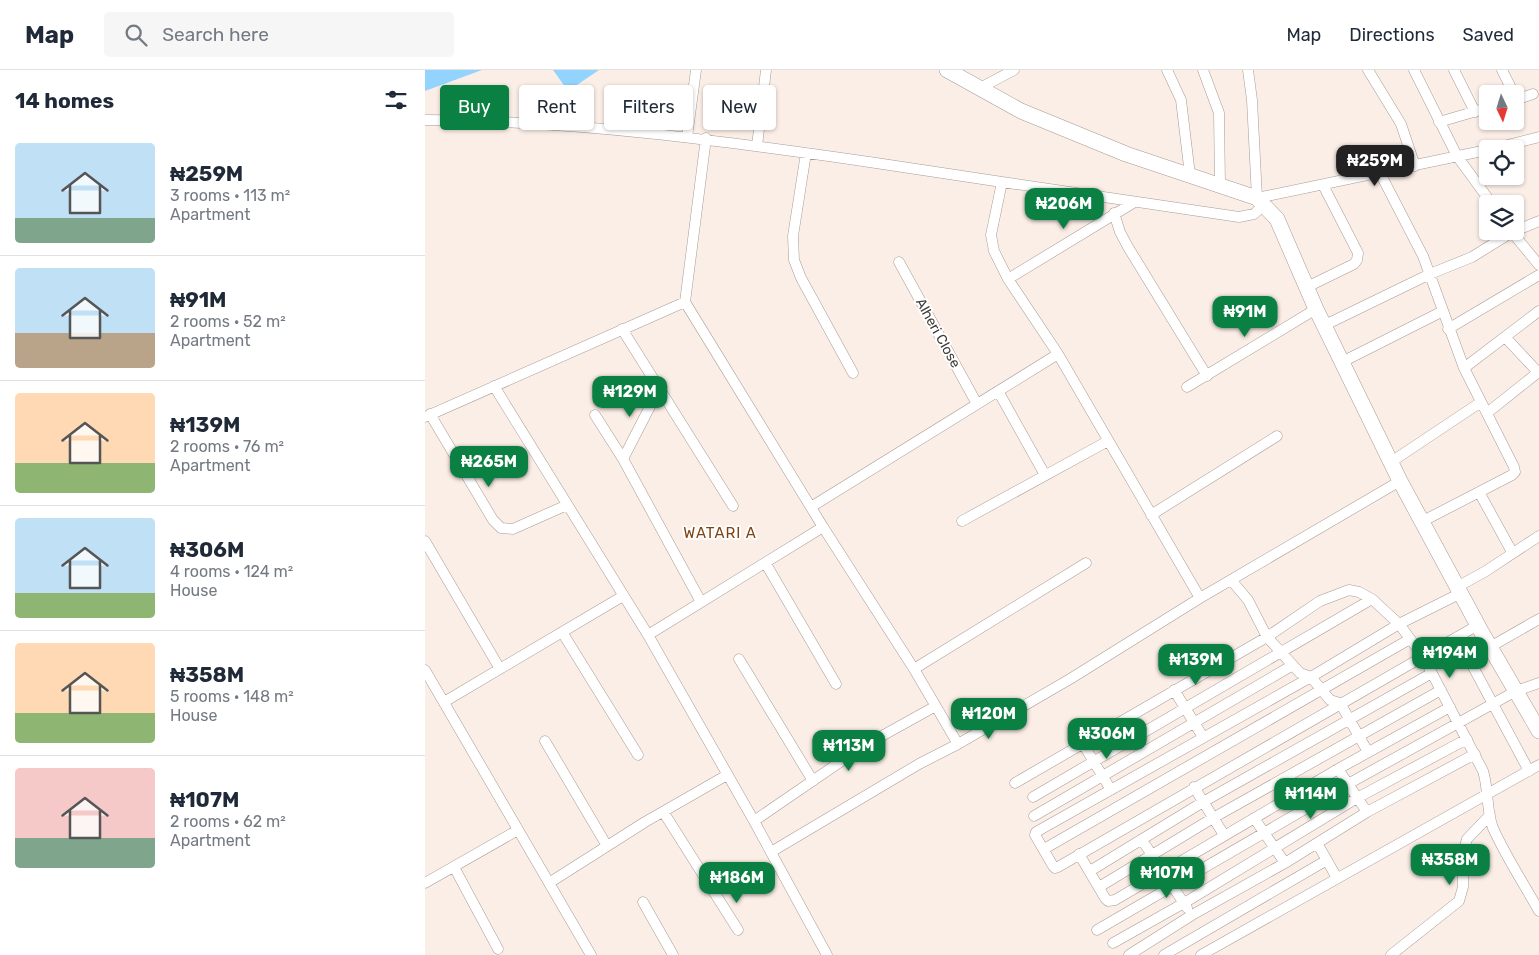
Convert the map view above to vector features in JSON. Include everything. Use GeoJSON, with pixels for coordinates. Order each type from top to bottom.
{"type":"FeatureCollection","features":[{"type":"Feature","properties":{"kind":"street"},"geometry":{"type":"LineString","coordinates":[[687,136],[696,70]]}},
{"type":"Feature","properties":{"kind":"street"},"geometry":{"type":"LineString","coordinates":[[757,146],[766,70]]}},
{"type":"Feature","properties":{"kind":"street"},"geometry":{"type":"LineString","coordinates":[[947,70],[1021,111],[1126,154],[1190,175],[1261,202],[1277,219],[1316,309],[1400,481],[1478,625],[1539,732]]}},
{"type":"Feature","properties":{"kind":"street"},"geometry":{"type":"LineString","coordinates":[[980,88],[1014,70]]}},
{"type":"Feature","properties":{"kind":"street"},"geometry":{"type":"LineString","coordinates":[[1167,70],[1181,100],[1190,175]]}},
{"type":"Feature","properties":{"kind":"street"},"geometry":{"type":"LineString","coordinates":[[1203,70],[1219,113],[1220,186]]}},
{"type":"Feature","properties":{"kind":"street"},"geometry":{"type":"LineString","coordinates":[[425,120],[500,120],[706,138],[1239,217],[1254,214],[1261,202],[1253,100],[1247,70]]}},
{"type":"Feature","properties":{"kind":"street"},"geometry":{"type":"LineString","coordinates":[[1368,70],[1401,124],[1415,166]]}},
{"type":"Feature","properties":{"kind":"street"},"geometry":{"type":"LineString","coordinates":[[1413,70],[1457,156],[1485,195]]}},
{"type":"Feature","properties":{"kind":"street"},"geometry":{"type":"LineString","coordinates":[[1454,70],[1475,112]]}},
{"type":"Feature","properties":{"kind":"street"},"geometry":{"type":"LineString","coordinates":[[1502,70],[1509,85]]}},
{"type":"Feature","properties":{"kind":"street"},"geometry":{"type":"LineString","coordinates":[[1524,96],[1533,94]]}},
{"type":"Feature","properties":{"kind":"street"},"geometry":{"type":"LineString","coordinates":[[1439,122],[1479,111]]}},
{"type":"Feature","properties":{"kind":"street"},"geometry":{"type":"LineString","coordinates":[[706,138],[685,302],[958,744]]}},
{"type":"Feature","properties":{"kind":"street"},"geometry":{"type":"LineString","coordinates":[[1524,142],[1539,138]]}},
{"type":"Feature","properties":{"kind":"street"},"geometry":{"type":"LineString","coordinates":[[1261,202],[1323,185],[1479,152]]}},
{"type":"Feature","properties":{"kind":"street"},"geometry":{"type":"LineString","coordinates":[[806,153],[793,236],[794,260],[801,278],[853,373]]}},
{"type":"Feature","properties":{"kind":"street"},"geometry":{"type":"LineString","coordinates":[[1380,173],[1411,231],[1430,274],[1464,368],[1515,467],[1515,472],[1423,521]]}},
{"type":"Feature","properties":{"kind":"street"},"geometry":{"type":"LineString","coordinates":[[1002,182],[991,235],[994,251],[1008,279],[1058,354],[1200,598]]}},
{"type":"Feature","properties":{"kind":"street"},"geometry":{"type":"LineString","coordinates":[[1307,287],[1353,264],[1357,260],[1358,253],[1323,185]]}},
{"type":"Feature","properties":{"kind":"street"},"geometry":{"type":"LineString","coordinates":[[1008,279],[1133,202]]}},
{"type":"Feature","properties":{"kind":"street"},"geometry":{"type":"LineString","coordinates":[[1114,214],[1128,247],[1207,376]]}},
{"type":"Feature","properties":{"kind":"street"},"geometry":{"type":"LineString","coordinates":[[1524,227],[1539,221]]}},
{"type":"Feature","properties":{"kind":"street"},"geometry":{"type":"LineString","coordinates":[[1325,325],[1430,274],[1472,257],[1499,240]]}},
{"type":"Feature","properties":{"kind":"street"},"geometry":{"type":"LineString","coordinates":[[1520,240],[1539,265]]}},
{"type":"Feature","properties":{"kind":"street","name":"Alheri Close"},"geometry":{"type":"LineString","coordinates":[[899,262],[977,404]]}},
{"type":"Feature","properties":{"kind":"street"},"geometry":{"type":"LineString","coordinates":[[1448,328],[1539,275]]}},
{"type":"Feature","properties":{"kind":"street"},"geometry":{"type":"LineString","coordinates":[[567,505],[513,529],[501,528],[493,520],[428,416],[685,302]]}},
{"type":"Feature","properties":{"kind":"street"},"geometry":{"type":"LineString","coordinates":[[1187,387],[1316,309]]}},
{"type":"Feature","properties":{"kind":"street"},"geometry":{"type":"LineString","coordinates":[[1342,362],[1443,311]]}},
{"type":"Feature","properties":{"kind":"street"},"geometry":{"type":"LineString","coordinates":[[1464,368],[1539,312]]}},
{"type":"Feature","properties":{"kind":"street"},"geometry":{"type":"LineString","coordinates":[[622,329],[733,506]]}},
{"type":"Feature","properties":{"kind":"street"},"geometry":{"type":"LineString","coordinates":[[1487,413],[1532,378],[1538,368],[1505,337]]}},
{"type":"Feature","properties":{"kind":"street"},"geometry":{"type":"LineString","coordinates":[[811,507],[1058,354]]}},
{"type":"Feature","properties":{"kind":"street"},"geometry":{"type":"LineString","coordinates":[[494,386],[648,635],[754,821],[827,955]]}},
{"type":"Feature","properties":{"kind":"street"},"geometry":{"type":"LineString","coordinates":[[623,459],[659,389]]}},
{"type":"Feature","properties":{"kind":"street"},"geometry":{"type":"LineString","coordinates":[[998,391],[1045,475]]}},
{"type":"Feature","properties":{"kind":"street"},"geometry":{"type":"LineString","coordinates":[[1391,462],[1481,402]]}},
{"type":"Feature","properties":{"kind":"street"},"geometry":{"type":"LineString","coordinates":[[595,415],[623,459],[701,602]]}},
{"type":"Feature","properties":{"kind":"street"},"geometry":{"type":"LineString","coordinates":[[1151,515],[1277,436]]}},
{"type":"Feature","properties":{"kind":"street"},"geometry":{"type":"LineString","coordinates":[[962,521],[1108,441]]}},
{"type":"Feature","properties":{"kind":"street"},"geometry":{"type":"LineString","coordinates":[[771,852],[919,764],[958,744],[1062,684],[1200,598],[1400,481]]}},
{"type":"Feature","properties":{"kind":"street"},"geometry":{"type":"LineString","coordinates":[[1479,492],[1512,552]]}},
{"type":"Feature","properties":{"kind":"street"},"geometry":{"type":"LineString","coordinates":[[648,635],[766,564],[823,527]]}},
{"type":"Feature","properties":{"kind":"street"},"geometry":{"type":"LineString","coordinates":[[1478,625],[1055,868],[1035,835],[1036,832],[1311,677],[1459,590],[1512,552],[1539,536]]}},
{"type":"Feature","properties":{"kind":"street"},"geometry":{"type":"LineString","coordinates":[[425,541],[500,669]]}},
{"type":"Feature","properties":{"kind":"street"},"geometry":{"type":"LineString","coordinates":[[914,670],[1086,563]]}},
{"type":"Feature","properties":{"kind":"street"},"geometry":{"type":"LineString","coordinates":[[766,564],[836,684]]}},
{"type":"Feature","properties":{"kind":"street"},"geometry":{"type":"LineString","coordinates":[[1231,580],[1248,600],[1267,637],[1300,673],[1311,677],[1323,689],[1330,700],[1340,703],[1368,752]]}},
{"type":"Feature","properties":{"kind":"street"},"geometry":{"type":"LineString","coordinates":[[1015,783],[1267,637],[1320,601],[1349,590],[1359,592],[1372,599],[1399,624],[1423,656],[1459,722],[1487,783],[1485,794],[1493,827],[1539,911]]}},
{"type":"Feature","properties":{"kind":"street"},"geometry":{"type":"LineString","coordinates":[[444,702],[623,596]]}},
{"type":"Feature","properties":{"kind":"street"},"geometry":{"type":"LineString","coordinates":[[1033,797],[1184,707],[1372,599]]}},
{"type":"Feature","properties":{"kind":"street"},"geometry":{"type":"LineString","coordinates":[[1491,647],[1539,619]]}},
{"type":"Feature","properties":{"kind":"street"},"geometry":{"type":"LineString","coordinates":[[562,632],[637,755]]}},
{"type":"Feature","properties":{"kind":"street"},"geometry":{"type":"LineString","coordinates":[[1457,637],[1529,770]]}},
{"type":"Feature","properties":{"kind":"street"},"geometry":{"type":"LineString","coordinates":[[1043,849],[1410,639]]}},
{"type":"Feature","properties":{"kind":"street"},"geometry":{"type":"LineString","coordinates":[[739,659],[813,781]]}},
{"type":"Feature","properties":{"kind":"street"},"geometry":{"type":"LineString","coordinates":[[1034,816],[1293,665]]}},
{"type":"Feature","properties":{"kind":"street"},"geometry":{"type":"LineString","coordinates":[[425,670],[591,955]]}},
{"type":"Feature","properties":{"kind":"street"},"geometry":{"type":"LineString","coordinates":[[1090,871],[1203,802],[1432,673]]}},
{"type":"Feature","properties":{"kind":"street"},"geometry":{"type":"LineString","coordinates":[[1097,930],[1174,887],[1348,784],[1516,691],[1539,683]]}},
{"type":"Feature","properties":{"kind":"street"},"geometry":{"type":"LineString","coordinates":[[1174,690],[1203,737]]}},
{"type":"Feature","properties":{"kind":"street"},"geometry":{"type":"LineString","coordinates":[[1099,887],[1213,818],[1441,690]]}},
{"type":"Feature","properties":{"kind":"street"},"geometry":{"type":"LineString","coordinates":[[754,821],[862,747],[934,707]]}},
{"type":"Feature","properties":{"kind":"street"},"geometry":{"type":"LineString","coordinates":[[1079,854],[1108,901],[1115,900],[1163,870],[1338,769],[1450,707]]}},
{"type":"Feature","properties":{"kind":"street"},"geometry":{"type":"LineString","coordinates":[[1113,943],[1184,903],[1357,798],[1467,738]]}},
{"type":"Feature","properties":{"kind":"street"},"geometry":{"type":"LineString","coordinates":[[545,740],[607,846]]}},
{"type":"Feature","properties":{"kind":"street"},"geometry":{"type":"LineString","coordinates":[[1083,744],[1111,790]]}},
{"type":"Feature","properties":{"kind":"street"},"geometry":{"type":"LineString","coordinates":[[1129,955],[1192,915],[1285,863],[1367,812],[1475,754]]}},
{"type":"Feature","properties":{"kind":"street"},"geometry":{"type":"LineString","coordinates":[[1201,955],[1539,765]]}},
{"type":"Feature","properties":{"kind":"street"},"geometry":{"type":"LineString","coordinates":[[1338,769],[1367,812]]}},
{"type":"Feature","properties":{"kind":"street"},"geometry":{"type":"LineString","coordinates":[[549,883],[645,822],[665,813],[727,775]]}},
{"type":"Feature","properties":{"kind":"street"},"geometry":{"type":"LineString","coordinates":[[1194,787],[1224,835]]}},
{"type":"Feature","properties":{"kind":"street"},"geometry":{"type":"LineString","coordinates":[[665,813],[738,930]]}},
{"type":"Feature","properties":{"kind":"street"},"geometry":{"type":"LineString","coordinates":[[1391,955],[1459,901],[1463,887],[1463,853],[1467,839],[1490,815]]}},
{"type":"Feature","properties":{"kind":"street"},"geometry":{"type":"LineString","coordinates":[[1254,818],[1285,863]]}},
{"type":"Feature","properties":{"kind":"street"},"geometry":{"type":"LineString","coordinates":[[425,883],[518,830]]}},
{"type":"Feature","properties":{"kind":"street"},"geometry":{"type":"LineString","coordinates":[[1142,840],[1192,915]]}},
{"type":"Feature","properties":{"kind":"street"},"geometry":{"type":"LineString","coordinates":[[1317,843],[1337,878]]}},
{"type":"Feature","properties":{"kind":"street"},"geometry":{"type":"LineString","coordinates":[[1164,955],[1327,860]]}},
{"type":"Feature","properties":{"kind":"street"},"geometry":{"type":"LineString","coordinates":[[453,867],[498,949]]}},
{"type":"Feature","properties":{"kind":"street"},"geometry":{"type":"LineString","coordinates":[[643,902],[673,955]]}},
{"type":"Feature","properties":{"kind":"water"},"geometry":{"type":"Polygon","coordinates":[[[425,70],[482,70],[440,85],[425,91],[425,70]]]}},
{"type":"Feature","properties":{"kind":"water"},"geometry":{"type":"Polygon","coordinates":[[[553,70],[599,70],[577,85],[564,85],[553,70]]]}},
{"type":"Feature","properties":{"kind":"district","name":"WATARI A"},"geometry":{"type":"Point","coordinates":[720,533]}}]}
